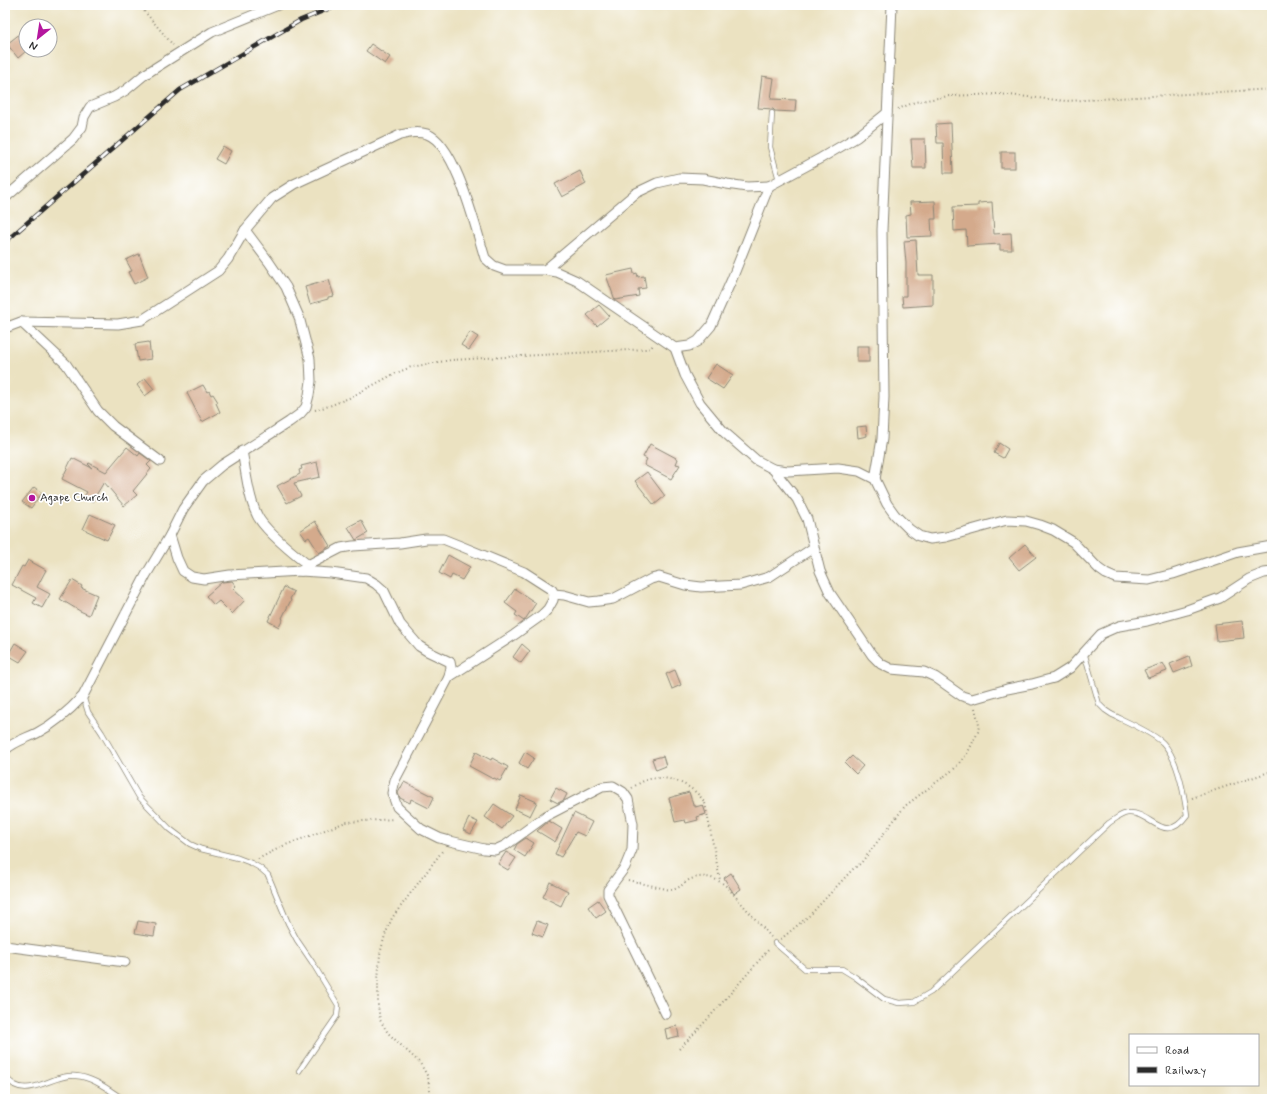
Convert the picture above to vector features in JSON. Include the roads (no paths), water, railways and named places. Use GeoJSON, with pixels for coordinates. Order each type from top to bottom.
{"type":"FeatureCollection","features":[{"type":"Feature","properties":{"kind":"street"},"geometry":{"type":"LineString","coordinates":[[5,198],[73,139],[82,127],[84,117],[90,107],[120,93],[144,75],[212,32],[278,5]]}},
{"type":"Feature","properties":{"kind":"street"},"geometry":{"type":"LineString","coordinates":[[875,480],[882,439],[884,397],[882,230],[892,5]]}},
{"type":"Feature","properties":{"kind":"street"},"geometry":{"type":"LineString","coordinates":[[545,270],[636,193],[656,183],[679,178],[703,179],[746,187],[769,186],[822,158],[857,137],[888,113]]}},
{"type":"Feature","properties":{"kind":"street"},"geometry":{"type":"LineString","coordinates":[[5,328],[22,322],[118,324],[142,320],[218,271],[228,259],[245,230],[272,198],[294,184],[400,135],[417,132],[429,135],[439,143],[454,166],[463,184],[485,258],[494,266],[505,270],[545,270],[557,272],[576,281],[675,348],[685,375],[700,403],[724,432],[756,460],[773,469],[788,471],[838,468],[859,471],[875,480],[887,504],[895,515],[909,529],[919,536],[930,539],[946,537],[1006,520],[1026,521],[1040,525],[1053,530],[1073,542],[1099,569],[1115,578],[1149,580],[1173,574],[1238,552],[1272,546]]}},
{"type":"Feature","properties":{"kind":"street"},"geometry":{"type":"LineString","coordinates":[[675,348],[688,346],[698,341],[711,326],[732,279],[769,186]]}},
{"type":"Feature","properties":{"kind":"street"},"geometry":{"type":"LineString","coordinates":[[5,750],[14,742],[36,734],[55,723],[83,696],[146,575],[170,535],[183,509],[203,481],[242,451],[300,414],[306,407],[310,395],[310,359],[299,317],[286,286],[245,230]]}},
{"type":"Feature","properties":{"kind":"street"},"geometry":{"type":"LineString","coordinates":[[22,322],[66,364],[98,411],[113,426],[160,461]]}},
{"type":"Feature","properties":{"kind":"street"},"geometry":{"type":"LineString","coordinates":[[242,451],[252,503],[257,516],[305,568]]}},
{"type":"Feature","properties":{"kind":"street"},"geometry":{"type":"LineString","coordinates":[[773,469],[797,499],[807,519],[813,548],[820,571],[830,593],[872,655],[880,664],[891,669],[924,672],[935,677],[962,696],[972,699],[1054,678],[1070,668],[1101,634],[1119,626],[1147,621],[1187,610],[1220,598],[1249,579],[1264,573],[1272,572]]}},
{"type":"Feature","properties":{"kind":"street"},"geometry":{"type":"LineString","coordinates":[[170,535],[177,558],[183,571],[192,577],[204,579],[305,568],[366,578],[384,591],[400,624],[414,641],[427,651],[450,662],[451,667],[449,677],[395,780],[392,793],[397,807],[421,829],[439,838],[484,849],[495,850],[506,845],[546,816],[602,788],[613,786],[623,792],[628,799],[632,819],[632,850],[625,867],[608,890],[608,895],[666,1014]]}},
{"type":"Feature","properties":{"kind":"street"},"geometry":{"type":"LineString","coordinates":[[305,568],[341,548],[400,543],[426,539],[443,539],[524,572],[548,587],[554,594],[564,595],[589,602],[613,599],[651,579],[659,577],[685,586],[701,587],[741,585],[769,577],[813,548]]}},
{"type":"Feature","properties":{"kind":"street"},"geometry":{"type":"LineString","coordinates":[[449,677],[542,616],[553,600],[554,594]]}},
{"type":"Feature","properties":{"kind":"street"},"geometry":{"type":"LineString","coordinates":[[5,946],[125,962]]}},
{"type":"Feature","properties":{"kind":"lane"},"geometry":{"type":"LineString","coordinates":[[772,113],[770,147],[779,180]]}},
{"type":"Feature","properties":{"kind":"lane"},"geometry":{"type":"LineString","coordinates":[[775,943],[805,969],[842,969],[884,999],[899,1004],[914,1002],[931,992],[1109,823],[1121,815],[1128,813],[1137,814],[1158,826],[1169,829],[1180,823],[1187,814],[1185,800],[1171,752],[1162,742],[1104,710],[1099,704],[1084,652]]}},
{"type":"Feature","properties":{"kind":"lane"},"geometry":{"type":"LineString","coordinates":[[83,696],[88,712],[102,733],[139,797],[170,829],[190,844],[201,849],[252,863],[268,875],[288,923],[297,940],[338,1005],[337,1016],[299,1071]]}},
{"type":"Feature","properties":{"kind":"lane"},"geometry":{"type":"LineString","coordinates":[[5,1076],[11,1084],[17,1088],[24,1089],[66,1076],[76,1075],[94,1081],[123,1099]]}},
{"type":"Feature","properties":{"kind":"railway"},"geometry":{"type":"LineString","coordinates":[[5,242],[180,90],[301,20],[338,5]]}},
{"type":"Feature","properties":{"kind":"place","name":"Agape Church"},"geometry":{"type":"Point","coordinates":[32,498]}}]}
